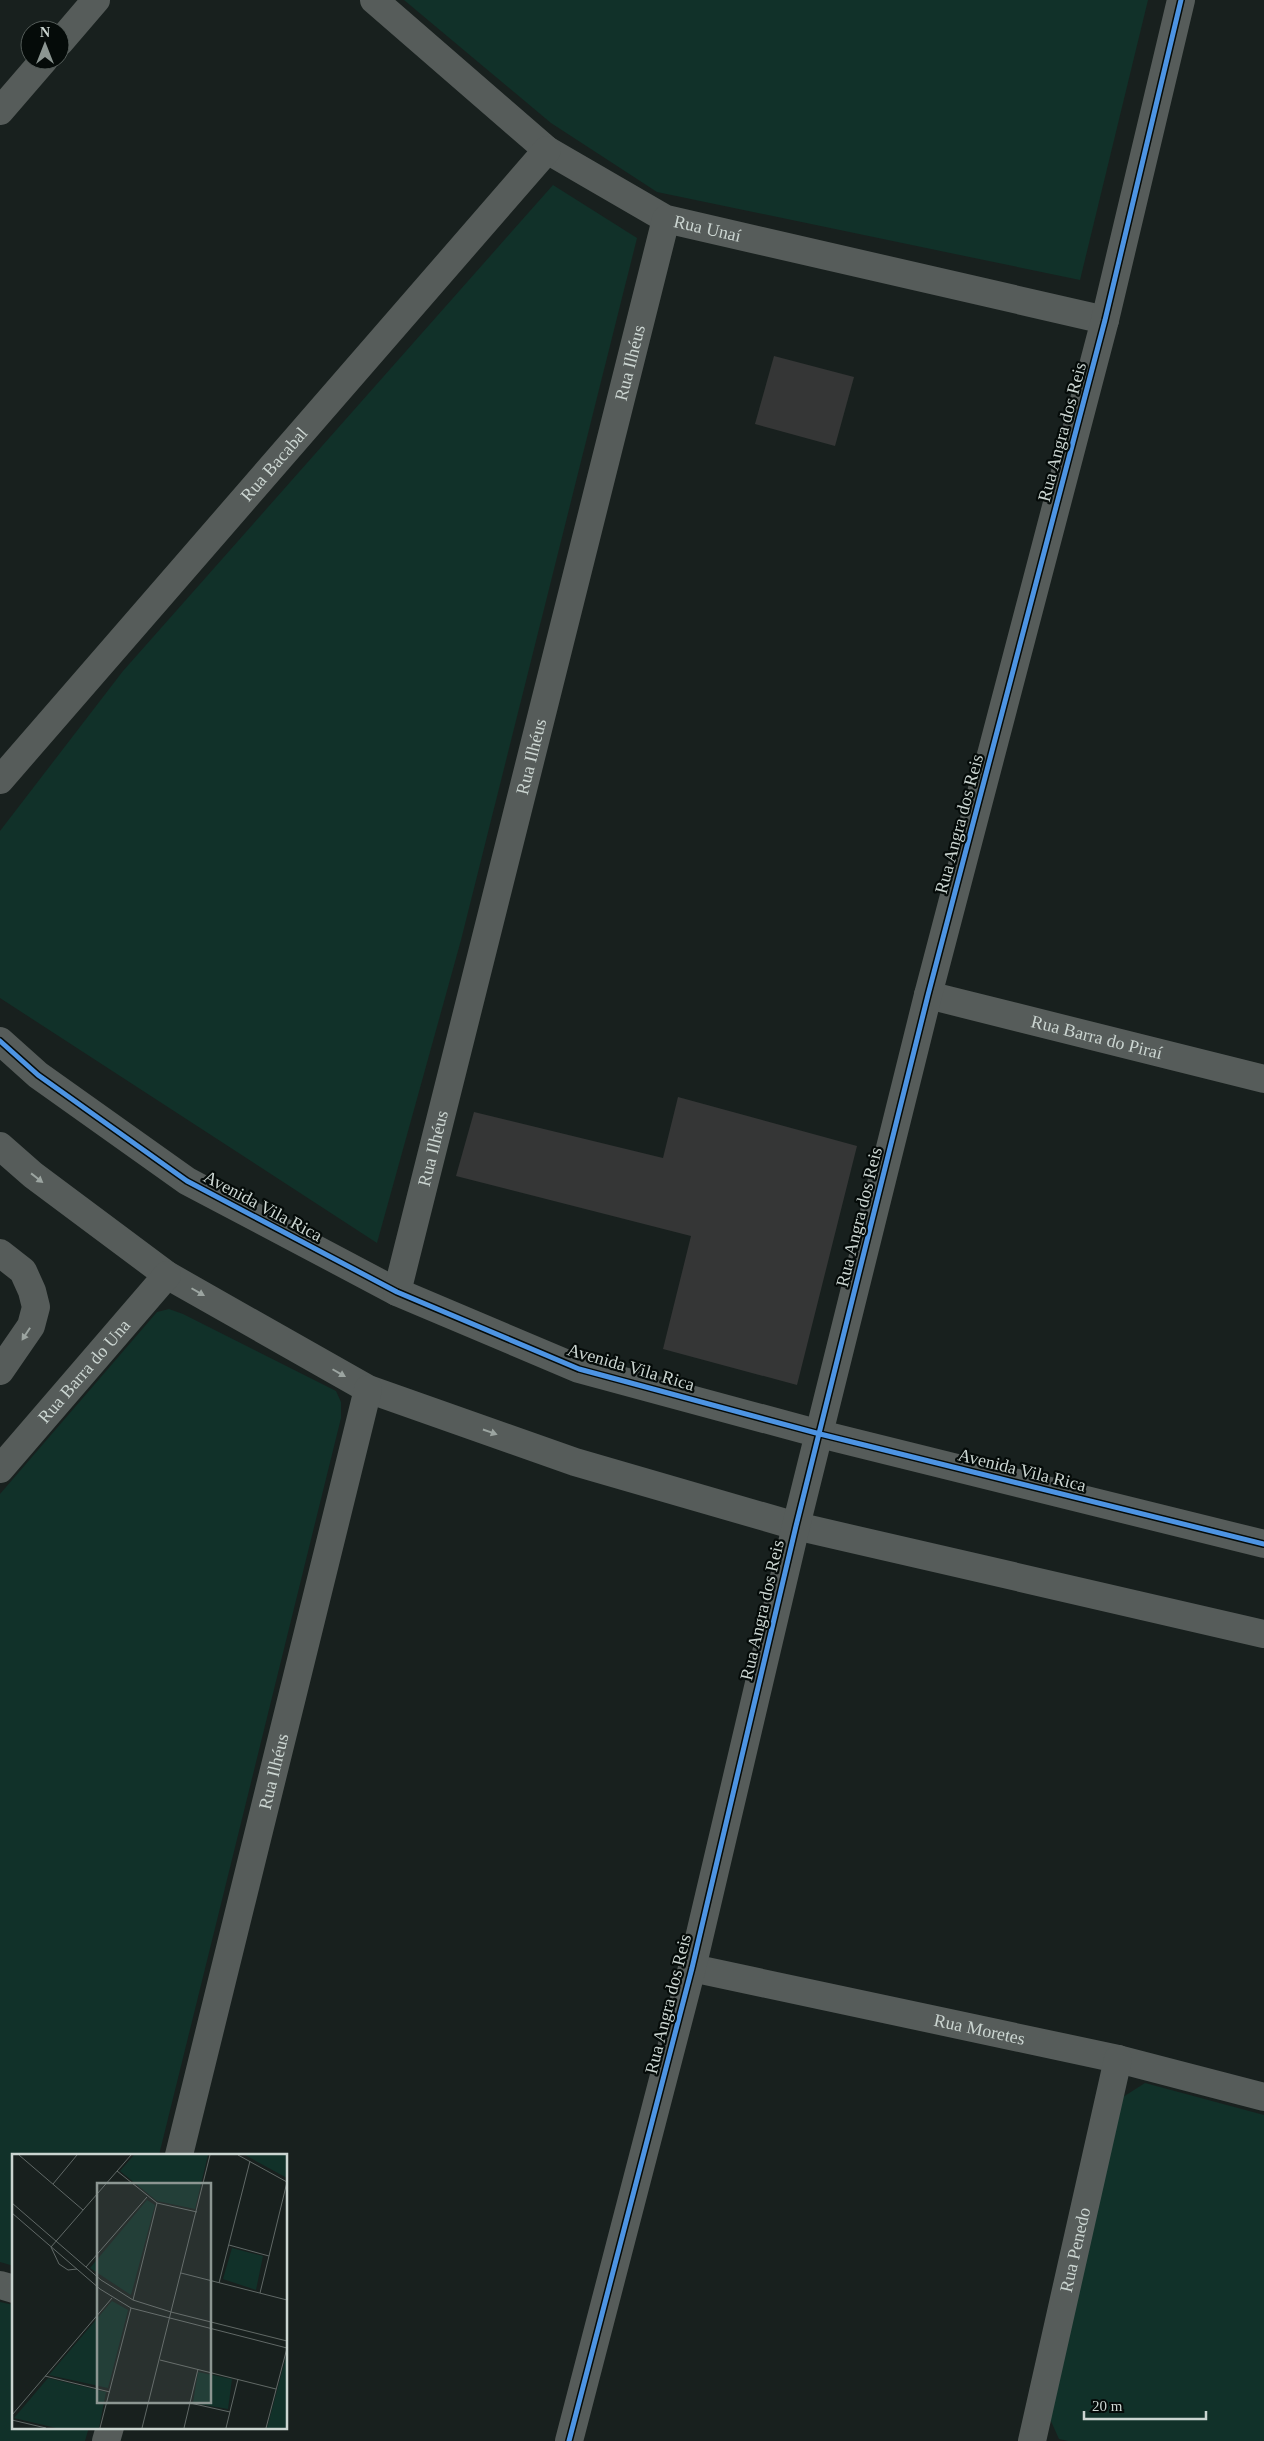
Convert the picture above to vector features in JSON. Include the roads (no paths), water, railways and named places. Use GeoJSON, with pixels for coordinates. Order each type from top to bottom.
{"type":"FeatureCollection","features":[{"type":"Feature","properties":{"kind":"street"},"geometry":{"type":"LineString","coordinates":[[70,30],[96,0]]}},
{"type":"Feature","properties":{"kind":"street","name":"Rua Unaí"},"geometry":{"type":"LineString","coordinates":[[374,0],[547,150],[666,219],[1105,320]]}},
{"type":"Feature","properties":{"kind":"street","name":"Rua Angra dos Reis"},"geometry":{"type":"LineString","coordinates":[[569,2441],[692,1968],[796,1526],[928,995],[1105,320],[1181,0]]}},
{"type":"Feature","properties":{"kind":"street"},"geometry":{"type":"LineString","coordinates":[[0,111],[35,70]]}},
{"type":"Feature","properties":{"kind":"street","name":"Rua Bacabal"},"geometry":{"type":"LineString","coordinates":[[0,780],[547,150]]}},
{"type":"Feature","properties":{"kind":"street","name":"Rua Ilhéus"},"geometry":{"type":"LineString","coordinates":[[397,1292],[666,219]]}},
{"type":"Feature","properties":{"kind":"street","name":"Rua Barra do Piraí"},"geometry":{"type":"LineString","coordinates":[[928,995],[1264,1079]]}},
{"type":"Feature","properties":{"kind":"street","name":"Avenida Vila Rica"},"geometry":{"type":"LineString","coordinates":[[0,1041],[38,1075],[187,1181],[397,1292],[579,1369],[820,1434],[1264,1544]]}},
{"type":"Feature","properties":{"kind":"street"},"geometry":{"type":"LineString","coordinates":[[0,1146],[33,1175],[167,1275],[368,1389],[575,1462],[796,1526],[1264,1634]]}},
{"type":"Feature","properties":{"kind":"street"},"geometry":{"type":"LineString","coordinates":[[0,1253],[23,1271],[32,1290],[36,1307],[31,1326],[0,1371]]}},
{"type":"Feature","properties":{"kind":"street","name":"Rua Barra do Una"},"geometry":{"type":"LineString","coordinates":[[0,1469],[167,1275]]}},
{"type":"Feature","properties":{"kind":"street","name":"Rua Ilhéus"},"geometry":{"type":"LineString","coordinates":[[179,2154],[368,1389]]}},
{"type":"Feature","properties":{"kind":"street","name":"Rua Moretes"},"geometry":{"type":"LineString","coordinates":[[692,1968],[1118,2059],[1264,2097]]}},
{"type":"Feature","properties":{"kind":"street","name":"Rua Penedo"},"geometry":{"type":"LineString","coordinates":[[1032,2441],[1118,2059]]}},
{"type":"Feature","properties":{"kind":"street"},"geometry":{"type":"LineString","coordinates":[[106,2441],[110,2428]]}}]}
